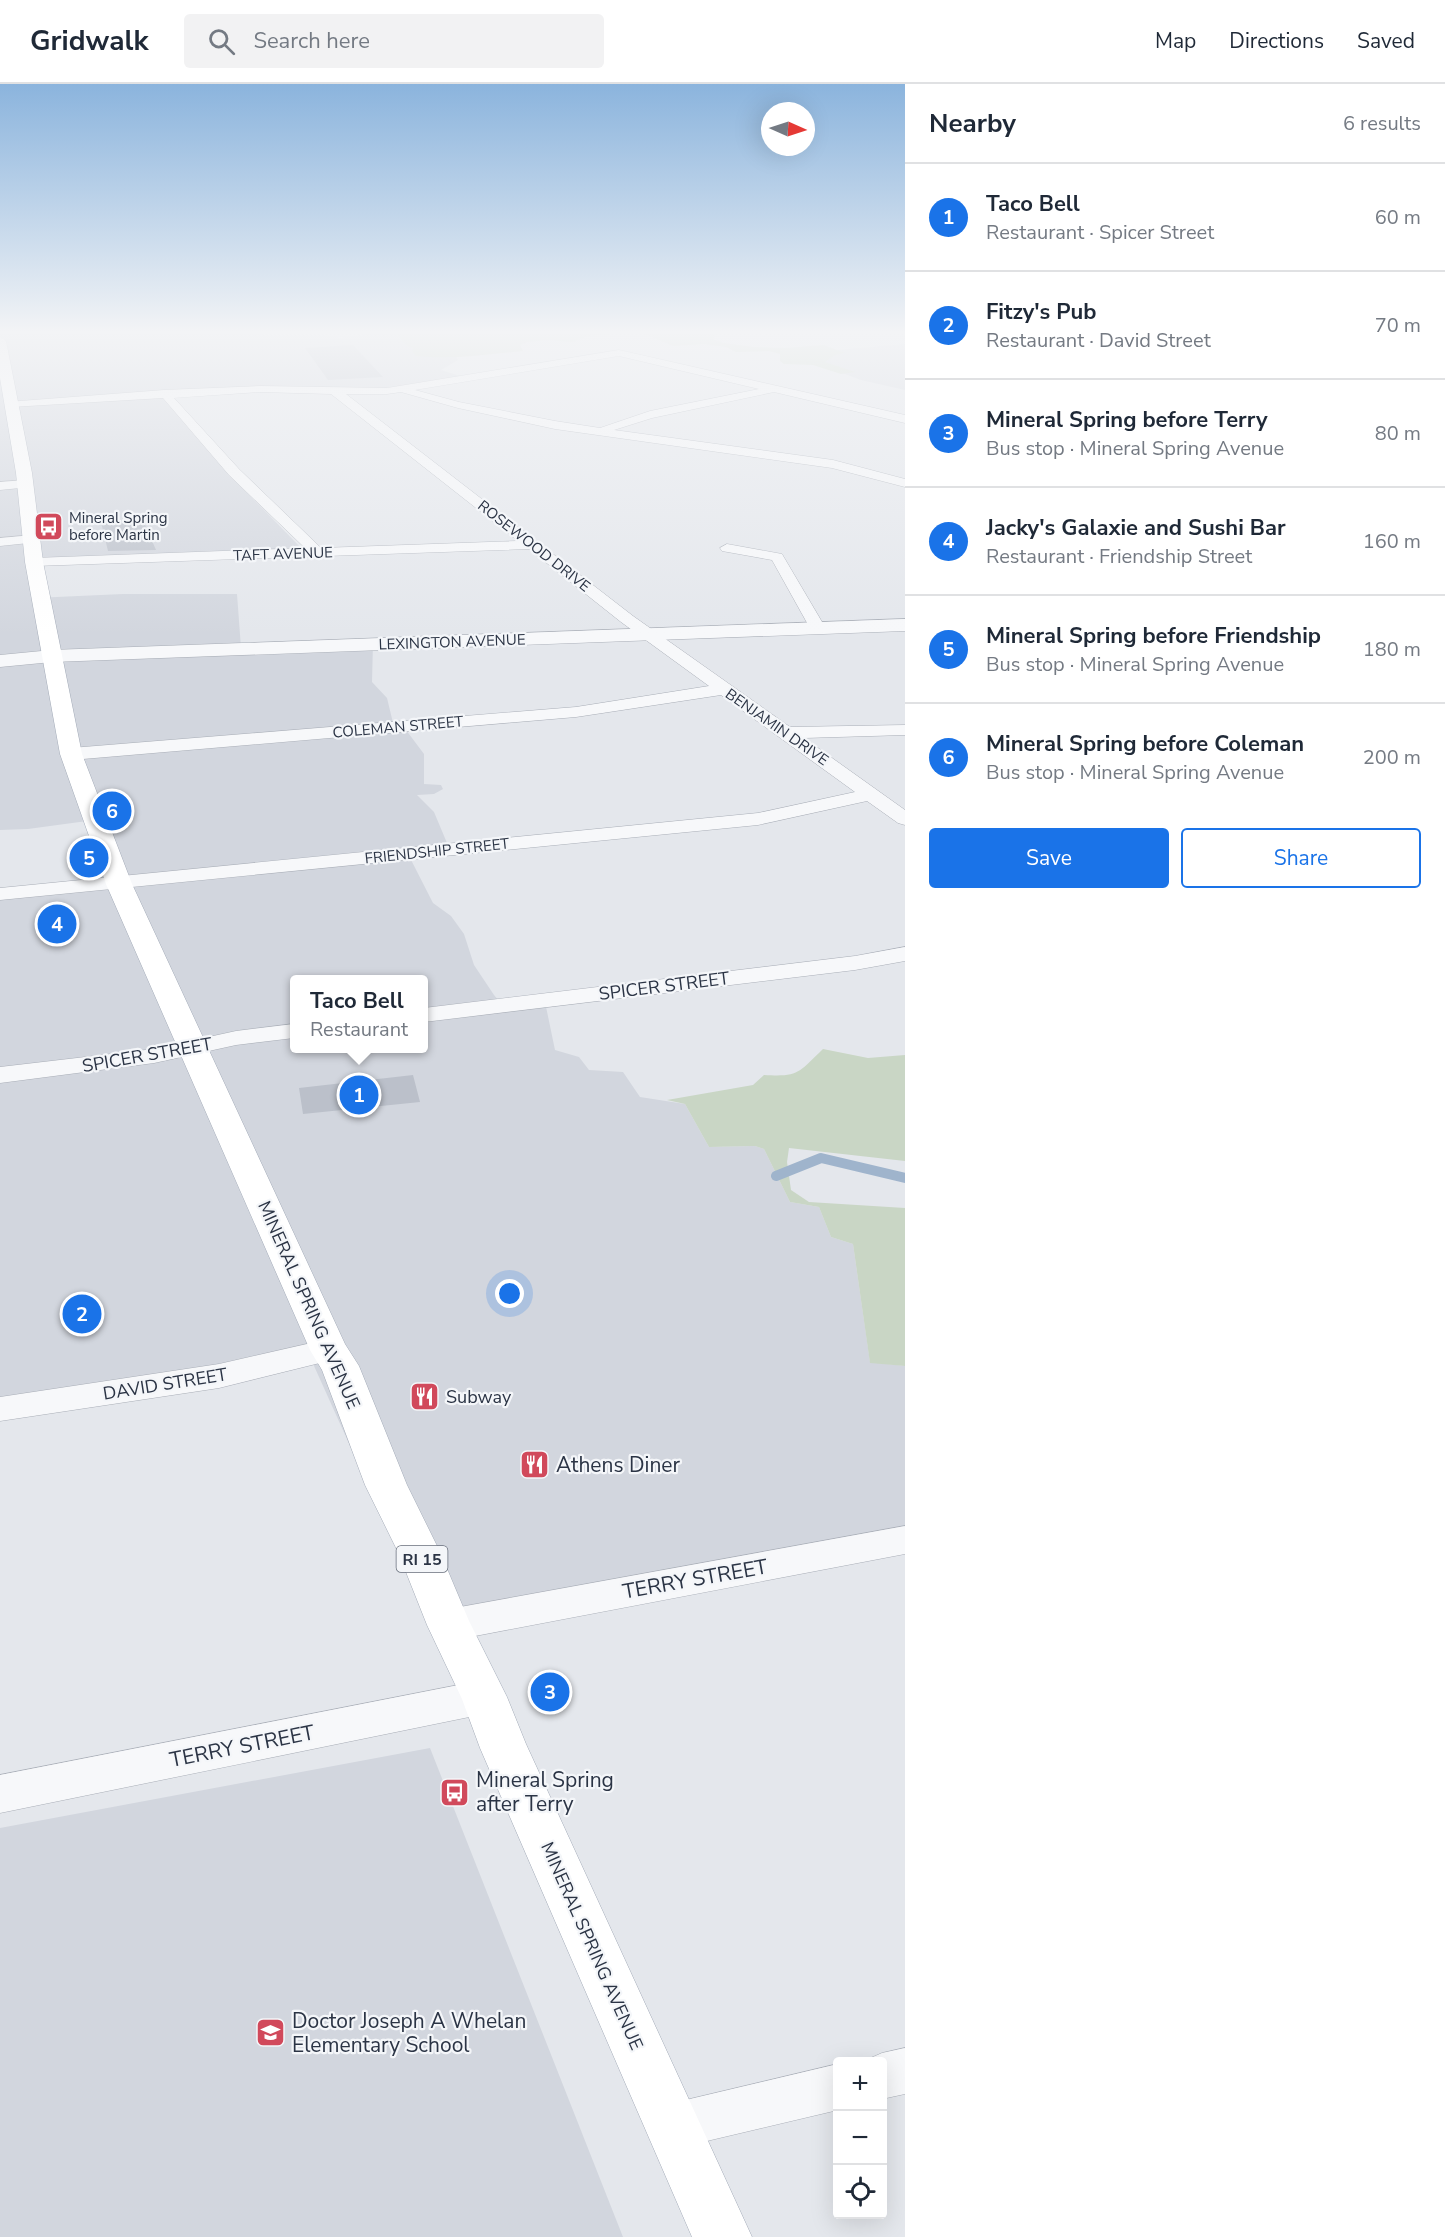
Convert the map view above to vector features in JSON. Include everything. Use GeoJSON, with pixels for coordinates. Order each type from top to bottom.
{"type":"FeatureCollection","features":[{"type":"Feature","properties":{"kind":"main road","name":"MINERAL SPRING AVENUE"},"geometry":{"type":"LineString","coordinates":[[14,434],[25,484],[34,562],[71,754],[119,884],[329,1350],[340,1366],[386,1485],[419,1552],[449,1625],[484,1697],[504,1748],[722,2237]]}},
{"type":"Feature","properties":{"kind":"street"},"geometry":{"type":"LineString","coordinates":[[201,434],[234,472],[318,553]]}},
{"type":"Feature","properties":{"kind":"street","name":"ROSEWOOD DRIVE"},"geometry":{"type":"LineString","coordinates":[[392,434],[649,634]]}},
{"type":"Feature","properties":{"kind":"street"},"geometry":{"type":"LineString","coordinates":[[621,434],[832,464],[905,483]]}},
{"type":"Feature","properties":{"kind":"street"},"geometry":{"type":"LineString","coordinates":[[0,486],[25,484]]}},
{"type":"Feature","properties":{"kind":"street"},"geometry":{"type":"LineString","coordinates":[[0,542],[33,539]]}},
{"type":"Feature","properties":{"kind":"street","name":"TAFT AVENUE"},"geometry":{"type":"LineString","coordinates":[[34,562],[533,545]]}},
{"type":"Feature","properties":{"kind":"street"},"geometry":{"type":"LineString","coordinates":[[727,548],[777,557],[817,627]]}},
{"type":"Feature","properties":{"kind":"street","name":"LEXINGTON AVENUE"},"geometry":{"type":"LineString","coordinates":[[0,661],[52,656],[905,625]]}},
{"type":"Feature","properties":{"kind":"street","name":"BENJAMIN DRIVE"},"geometry":{"type":"LineString","coordinates":[[649,634],[905,819]]}},
{"type":"Feature","properties":{"kind":"street","name":"COLEMAN STREET"},"geometry":{"type":"LineString","coordinates":[[71,754],[576,712],[723,689]]}},
{"type":"Feature","properties":{"kind":"street"},"geometry":{"type":"LineString","coordinates":[[788,733],[905,729]]}},
{"type":"Feature","properties":{"kind":"street","name":"FRIENDSHIP STREET"},"geometry":{"type":"LineString","coordinates":[[0,894],[758,819],[871,794]]}},
{"type":"Feature","properties":{"kind":"street","name":"SPICER STREET"},"geometry":{"type":"LineString","coordinates":[[428,1014],[843,965],[905,954]]}},
{"type":"Feature","properties":{"kind":"street","name":"SPICER STREET"},"geometry":{"type":"LineString","coordinates":[[0,1075],[80,1067],[193,1048],[236,1038],[290,1031]]}},
{"type":"Feature","properties":{"kind":"street","name":"DAVID STREET"},"geometry":{"type":"LineString","coordinates":[[0,1409],[219,1376],[329,1350]]}},
{"type":"Feature","properties":{"kind":"street","name":"TERRY STREET"},"geometry":{"type":"LineString","coordinates":[[449,1625],[905,1540]]}},
{"type":"Feature","properties":{"kind":"street","name":"TERRY STREET"},"geometry":{"type":"LineString","coordinates":[[0,1794],[484,1697]]}},
{"type":"Feature","properties":{"kind":"street"},"geometry":{"type":"LineString","coordinates":[[887,2075],[905,2071]]}},
{"type":"Feature","properties":{"kind":"street"},"geometry":{"type":"LineString","coordinates":[[673,2126],[833,2088]]}},
{"type":"Feature","properties":{"kind":"shaded area"},"geometry":{"type":"Polygon","coordinates":[[[0,434],[198,434],[226,471],[304,551],[34,563],[34,598],[123,594],[237,594],[241,648],[373,643],[372,682],[387,698],[393,723],[403,726],[424,754],[424,784],[441,785],[443,789],[434,794],[417,795],[434,812],[447,843],[443,846],[407,852],[433,903],[451,916],[464,934],[474,965],[494,995],[499,1001],[544,997],[555,1050],[579,1057],[589,1070],[623,1072],[640,1097],[685,1104],[709,1147],[755,1146],[764,1149],[790,1202],[819,1207],[831,1237],[853,1244],[870,1362],[905,1366],[905,1538],[454,1620],[423,1608],[310,1357],[0,1400],[0,893],[110,881],[87,821],[28,829],[0,830],[0,434]]]}},
{"type":"Feature","properties":{"kind":"shaded area","name":"Doctor Joseph A Whelan Elementary School"},"geometry":{"type":"Polygon","coordinates":[[[430,1748],[623,2237],[0,2237],[0,1828],[430,1748]]]}},
{"type":"Feature","properties":{"kind":"green space"},"geometry":{"type":"Polygon","coordinates":[[[823,1049],[868,1058],[905,1055],[905,1161],[789,1148],[787,1162],[791,1190],[809,1202],[905,1208],[905,1366],[870,1363],[853,1244],[831,1237],[819,1207],[790,1202],[764,1149],[755,1146],[709,1147],[685,1104],[667,1100],[753,1085],[764,1075],[791,1074],[803,1068],[823,1049]]]}},
{"type":"Feature","properties":{"kind":"building"},"geometry":{"type":"Polygon","coordinates":[[[143,520],[156,550],[108,551],[101,522],[143,520]]]}},
{"type":"Feature","properties":{"kind":"building"},"geometry":{"type":"Polygon","coordinates":[[[413,1075],[420,1102],[303,1114],[299,1088],[413,1075]]]}},
{"type":"Feature","properties":{"kind":"waterway"},"geometry":{"type":"LineString","coordinates":[[776,1176],[821,1158],[905,1178]]}},
{"type":"Feature","properties":{"kind":"place","name":"Mineral Spring before Martin"},"geometry":{"type":"Point","coordinates":[48,527]}},
{"type":"Feature","properties":{"kind":"place","name":"Mineral Spring before Coleman"},"geometry":{"type":"Point","coordinates":[112,811]}},
{"type":"Feature","properties":{"kind":"place","name":"Mineral Spring before Friendship"},"geometry":{"type":"Point","coordinates":[89,858]}},
{"type":"Feature","properties":{"kind":"place","name":"Jacky's Galaxie and Sushi Bar"},"geometry":{"type":"Point","coordinates":[57,924]}},
{"type":"Feature","properties":{"kind":"place","name":"Taco Bell"},"geometry":{"type":"Point","coordinates":[359,1095]}},
{"type":"Feature","properties":{"kind":"place","name":"Fitzy's Pub"},"geometry":{"type":"Point","coordinates":[82,1314]}},
{"type":"Feature","properties":{"kind":"place","name":"Subway"},"geometry":{"type":"Point","coordinates":[425,1397]}},
{"type":"Feature","properties":{"kind":"place","name":"Athens Diner"},"geometry":{"type":"Point","coordinates":[535,1465]}},
{"type":"Feature","properties":{"kind":"place","name":"Mineral Spring before Terry"},"geometry":{"type":"Point","coordinates":[550,1692]}},
{"type":"Feature","properties":{"kind":"place","name":"Mineral Spring after Terry"},"geometry":{"type":"Point","coordinates":[455,1792]}},
{"type":"Feature","properties":{"kind":"place","name":"Doctor Joseph A Whelan Elementary School"},"geometry":{"type":"Point","coordinates":[271,2033]}}]}
